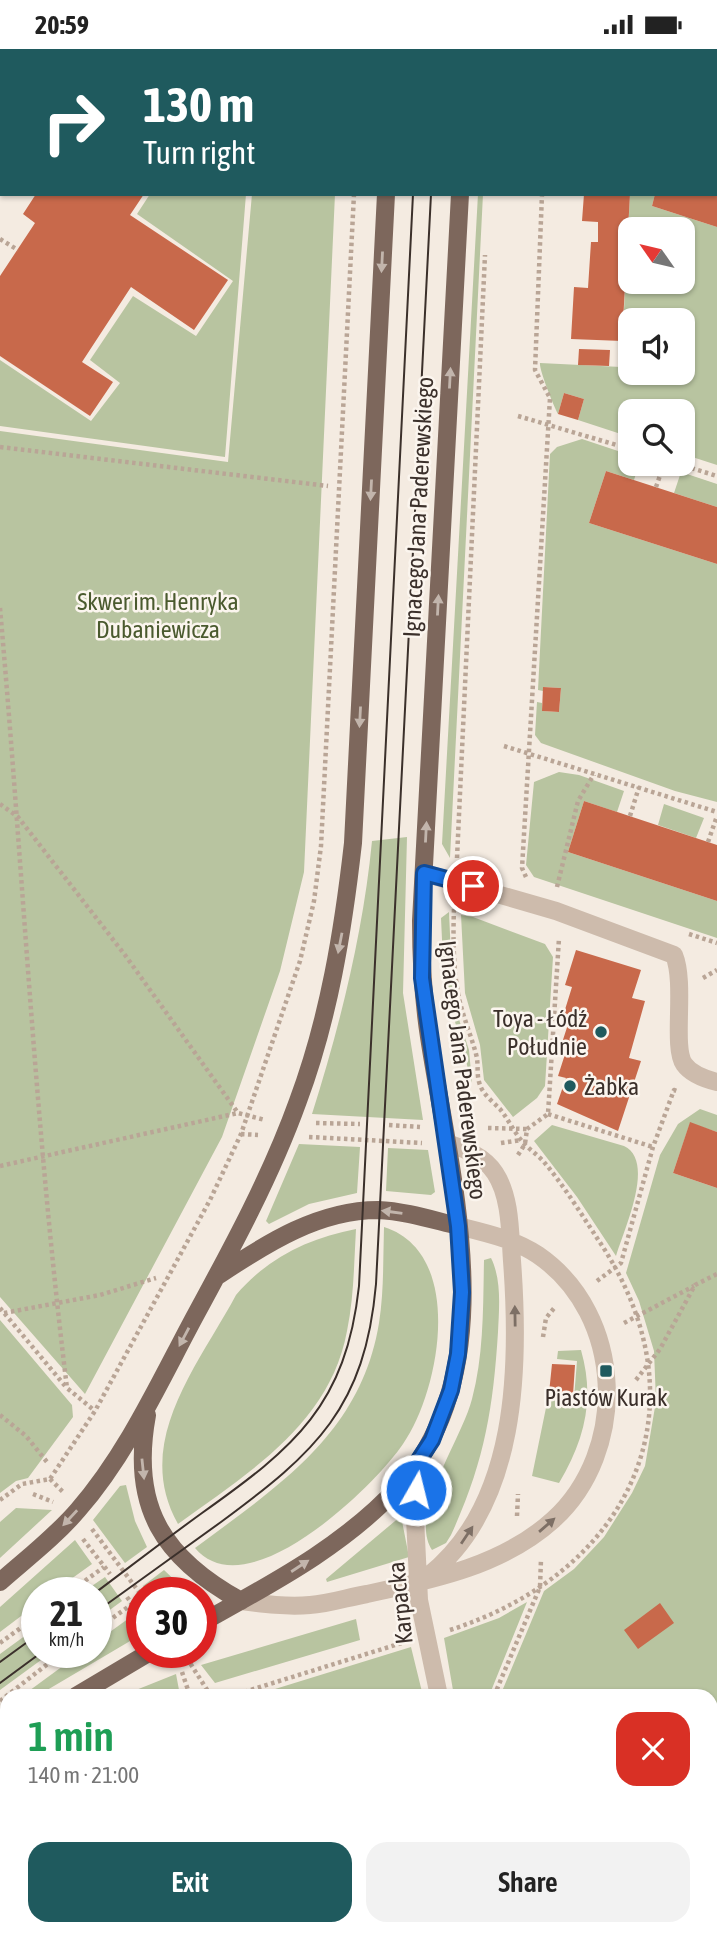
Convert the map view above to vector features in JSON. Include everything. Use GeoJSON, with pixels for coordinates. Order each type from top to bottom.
{"type":"FeatureCollection","features":[{"type":"Feature","properties":{"kind":"main road","name":"Ignacego Jana Paderewskiego"},"geometry":{"type":"LineString","coordinates":[[0,1581],[78,1511],[149,1401],[264,1183],[297,1106],[321,1025],[343,927],[355,807],[386,196]]}},
{"type":"Feature","properties":{"kind":"main road","name":"Ignacego Jana Paderewskiego"},"geometry":{"type":"LineString","coordinates":[[217,1614],[342,1537],[400,1485],[417,1463],[443,1415],[458,1354],[462,1292],[458,1226],[422,978],[424,873],[460,196]]}},
{"type":"Feature","properties":{"kind":"main road"},"geometry":{"type":"LineString","coordinates":[[216,1277],[279,1237],[348,1213],[391,1211],[458,1226]]}},
{"type":"Feature","properties":{"kind":"main road"},"geometry":{"type":"LineString","coordinates":[[149,1401],[142,1454],[152,1513],[166,1540],[184,1564],[241,1601]]}},
{"type":"Feature","properties":{"kind":"main road"},"geometry":{"type":"LineString","coordinates":[[88,1689],[126,1666]]}},
{"type":"Feature","properties":{"kind":"street"},"geometry":{"type":"LineString","coordinates":[[424,873],[556,911],[674,955],[681,982],[680,1055],[692,1071],[717,1082]]}},
{"type":"Feature","properties":{"kind":"street"},"geometry":{"type":"LineString","coordinates":[[419,1583],[447,1561],[468,1535],[493,1480],[511,1398],[516,1326],[507,1207],[495,1174],[468,1150],[447,1143]]}},
{"type":"Feature","properties":{"kind":"street"},"geometry":{"type":"LineString","coordinates":[[241,1601],[276,1606],[313,1605],[458,1572],[530,1539],[555,1518],[574,1496],[600,1447],[608,1394],[606,1371],[595,1330],[576,1294],[538,1255],[510,1240],[458,1226]]}},
{"type":"Feature","properties":{"kind":"street","name":"Karpacka"},"geometry":{"type":"LineString","coordinates":[[417,1463],[415,1518],[422,1620],[437,1689]]}},
{"type":"Feature","properties":{"kind":"path"},"geometry":{"type":"LineString","coordinates":[[0,1500],[22,1485],[50,1479],[95,1411],[210,1200],[241,1134],[300,961],[314,901],[321,846],[354,196]]}},
{"type":"Feature","properties":{"kind":"path"},"geometry":{"type":"LineString","coordinates":[[527,881],[522,868],[550,398],[535,370],[542,196]]}},
{"type":"Feature","properties":{"kind":"path"},"geometry":{"type":"LineString","coordinates":[[0,239],[18,250]]}},
{"type":"Feature","properties":{"kind":"path"},"geometry":{"type":"LineString","coordinates":[[442,1632],[499,1612],[540,1587],[562,1571],[601,1532],[632,1482],[646,1441],[649,1365],[638,1314],[617,1269],[544,1162],[525,1144],[478,1083],[478,1057],[458,997],[454,944],[455,881],[485,250]]}},
{"type":"Feature","properties":{"kind":"path"},"geometry":{"type":"LineString","coordinates":[[517,416],[618,446]]}},
{"type":"Feature","properties":{"kind":"path"},"geometry":{"type":"LineString","coordinates":[[0,447],[328,486]]}},
{"type":"Feature","properties":{"kind":"path"},"geometry":{"type":"LineString","coordinates":[[695,469],[717,476]]}},
{"type":"Feature","properties":{"kind":"path"},"geometry":{"type":"LineString","coordinates":[[656,487],[660,476]]}},
{"type":"Feature","properties":{"kind":"path"},"geometry":{"type":"LineString","coordinates":[[0,608],[43,1156],[56,1305],[67,1388]]}},
{"type":"Feature","properties":{"kind":"path"},"geometry":{"type":"LineString","coordinates":[[504,746],[717,814],[708,842]]}},
{"type":"Feature","properties":{"kind":"path"},"geometry":{"type":"LineString","coordinates":[[556,891],[578,801],[594,774]]}},
{"type":"Feature","properties":{"kind":"path"},"geometry":{"type":"LineString","coordinates":[[630,816],[639,787]]}},
{"type":"Feature","properties":{"kind":"path"},"geometry":{"type":"LineString","coordinates":[[0,804],[18,817],[125,955],[238,1113]]}},
{"type":"Feature","properties":{"kind":"path"},"geometry":{"type":"LineString","coordinates":[[546,887],[568,895]]}},
{"type":"Feature","properties":{"kind":"path"},"geometry":{"type":"LineString","coordinates":[[548,1114],[560,950],[556,911]]}},
{"type":"Feature","properties":{"kind":"path"},"geometry":{"type":"LineString","coordinates":[[680,931],[717,943]]}},
{"type":"Feature","properties":{"kind":"path"},"geometry":{"type":"LineString","coordinates":[[593,1283],[617,1269],[653,1147],[674,1090],[684,1094]]}},
{"type":"Feature","properties":{"kind":"path"},"geometry":{"type":"LineString","coordinates":[[0,1166],[238,1113],[272,1121]]}},
{"type":"Feature","properties":{"kind":"path"},"geometry":{"type":"LineString","coordinates":[[488,1128],[527,1129],[548,1114]]}},
{"type":"Feature","properties":{"kind":"path"},"geometry":{"type":"LineString","coordinates":[[548,1114],[653,1147]]}},
{"type":"Feature","properties":{"kind":"path"},"geometry":{"type":"LineString","coordinates":[[308,1122],[360,1124]]}},
{"type":"Feature","properties":{"kind":"path"},"geometry":{"type":"LineString","coordinates":[[389,1125],[424,1128]]}},
{"type":"Feature","properties":{"kind":"path"},"geometry":{"type":"LineString","coordinates":[[518,1155],[525,1144],[527,1129]]}},
{"type":"Feature","properties":{"kind":"path"},"geometry":{"type":"LineString","coordinates":[[241,1134],[265,1136]]}},
{"type":"Feature","properties":{"kind":"path"},"geometry":{"type":"LineString","coordinates":[[302,1137],[427,1143]]}},
{"type":"Feature","properties":{"kind":"path"},"geometry":{"type":"LineString","coordinates":[[624,1322],[717,1274]]}},
{"type":"Feature","properties":{"kind":"path"},"geometry":{"type":"LineString","coordinates":[[2,1311],[56,1305],[156,1278]]}},
{"type":"Feature","properties":{"kind":"path"},"geometry":{"type":"LineString","coordinates":[[636,1380],[649,1365],[695,1285]]}},
{"type":"Feature","properties":{"kind":"path"},"geometry":{"type":"LineString","coordinates":[[2,1311],[67,1388],[95,1411]]}},
{"type":"Feature","properties":{"kind":"path"},"geometry":{"type":"LineString","coordinates":[[0,1415],[26,1436],[47,1462]]}},
{"type":"Feature","properties":{"kind":"path"},"geometry":{"type":"LineString","coordinates":[[50,1479],[66,1495]]}},
{"type":"Feature","properties":{"kind":"path"},"geometry":{"type":"LineString","coordinates":[[33,1494],[57,1504]]}},
{"type":"Feature","properties":{"kind":"path"},"geometry":{"type":"LineString","coordinates":[[89,1525],[128,1577]]}},
{"type":"Feature","properties":{"kind":"path"},"geometry":{"type":"LineString","coordinates":[[80,1535],[110,1574]]}},
{"type":"Feature","properties":{"kind":"path"},"geometry":{"type":"LineString","coordinates":[[497,1689],[540,1587],[541,1558]]}},
{"type":"Feature","properties":{"kind":"path"},"geometry":{"type":"LineString","coordinates":[[90,1577],[104,1567]]}},
{"type":"Feature","properties":{"kind":"path"},"geometry":{"type":"LineString","coordinates":[[0,1643],[21,1628]]}},
{"type":"Feature","properties":{"kind":"path"},"geometry":{"type":"LineString","coordinates":[[254,1689],[408,1641]]}},
{"type":"Feature","properties":{"kind":"path"},"geometry":{"type":"LineString","coordinates":[[15,1689],[42,1668]]}},
{"type":"Feature","properties":{"kind":"path"},"geometry":{"type":"LineString","coordinates":[[193,1668],[207,1689]]}},
{"type":"Feature","properties":{"kind":"path"},"geometry":{"type":"LineString","coordinates":[[182,1672],[188,1689]]}},
{"type":"Feature","properties":{"kind":"green space"},"geometry":{"type":"Polygon","coordinates":[[[149,196],[246,196],[225,457],[0,426],[0,360],[91,421],[120,383],[90,360],[133,296],[196,336],[233,281],[137,214],[149,196]]]}},
{"type":"Feature","properties":{"kind":"green space","name":"Skwer im. Henryka Dubaniewicza"},"geometry":{"type":"Polygon","coordinates":[[[252,196],[335,196],[304,872],[280,971],[222,1137],[85,1394],[0,1297],[0,431],[228,462],[252,196]]]}},
{"type":"Feature","properties":{"kind":"green space"},"geometry":{"type":"Polygon","coordinates":[[[478,196],[483,196],[450,858],[442,844],[478,196]]]}},
{"type":"Feature","properties":{"kind":"green space"},"geometry":{"type":"Polygon","coordinates":[[[630,196],[654,196],[652,206],[686,217],[629,217],[630,196]]]}},
{"type":"Feature","properties":{"kind":"green space"},"geometry":{"type":"Polygon","coordinates":[[[695,220],[717,227],[717,465],[695,458],[695,399],[618,399],[618,433],[578,420],[584,399],[564,393],[558,414],[540,363],[618,367],[618,385],[695,385],[695,308],[624,308],[625,294],[695,294],[695,220]]]}},
{"type":"Feature","properties":{"kind":"green space"},"geometry":{"type":"Polygon","coordinates":[[[582,439],[618,451],[618,475],[606,471],[589,523],[717,564],[717,802],[675,791],[541,743],[535,735],[537,702],[542,703],[542,711],[559,712],[561,688],[543,687],[543,691],[538,690],[550,454],[557,447],[582,439]]]}},
{"type":"Feature","properties":{"kind":"green space"},"geometry":{"type":"Polygon","coordinates":[[[680,476],[693,476],[717,484],[717,507],[674,493],[680,476]]]}},
{"type":"Feature","properties":{"kind":"green space"},"geometry":{"type":"Polygon","coordinates":[[[559,772],[579,775],[624,791],[617,812],[584,801],[568,852],[717,901],[717,938],[534,877],[526,865],[534,782],[559,772]]]}},
{"type":"Feature","properties":{"kind":"green space"},"geometry":{"type":"Polygon","coordinates":[[[664,804],[704,818],[696,838],[658,825],[664,804]]]}},
{"type":"Feature","properties":{"kind":"green space"},"geometry":{"type":"Polygon","coordinates":[[[407,837],[403,993],[423,1120],[312,1114],[349,979],[363,910],[372,841],[407,837]]]}},
{"type":"Feature","properties":{"kind":"green space"},"geometry":{"type":"Polygon","coordinates":[[[449,912],[453,1001],[469,1050],[472,1083],[444,982],[441,918],[449,912]]]}},
{"type":"Feature","properties":{"kind":"green space"},"geometry":{"type":"Polygon","coordinates":[[[461,915],[545,944],[553,957],[545,1086],[537,1098],[513,1117],[484,1080],[480,1045],[465,993],[461,915]]]}},
{"type":"Feature","properties":{"kind":"green space"},"geometry":{"type":"Polygon","coordinates":[[[700,1109],[717,1115],[717,1132],[690,1123],[673,1173],[717,1188],[717,1689],[503,1689],[544,1591],[574,1569],[604,1537],[632,1493],[645,1466],[656,1401],[654,1351],[639,1301],[626,1273],[660,1155],[678,1124],[700,1109]]]}},
{"type":"Feature","properties":{"kind":"green space"},"geometry":{"type":"Polygon","coordinates":[[[552,1125],[624,1146],[633,1154],[638,1180],[616,1256],[577,1197],[534,1141],[552,1125]]]}},
{"type":"Feature","properties":{"kind":"green space"},"geometry":{"type":"Polygon","coordinates":[[[299,1144],[360,1147],[357,1193],[309,1204],[269,1224],[266,1221],[299,1144]]]}},
{"type":"Feature","properties":{"kind":"green space"},"geometry":{"type":"Polygon","coordinates":[[[388,1148],[428,1150],[435,1192],[431,1195],[386,1191],[388,1148]]]}},
{"type":"Feature","properties":{"kind":"green space"},"geometry":{"type":"Polygon","coordinates":[[[384,1227],[410,1242],[427,1264],[436,1293],[438,1325],[435,1359],[416,1421],[403,1444],[366,1487],[308,1535],[276,1554],[245,1564],[218,1563],[195,1548],[285,1479],[335,1427],[354,1396],[369,1362],[379,1323],[383,1287],[384,1227]]]}},
{"type":"Feature","properties":{"kind":"green space"},"geometry":{"type":"Polygon","coordinates":[[[356,1229],[347,1331],[338,1364],[323,1393],[305,1419],[258,1465],[178,1524],[166,1494],[162,1464],[166,1434],[189,1377],[236,1295],[275,1260],[306,1244],[356,1229]]]}},
{"type":"Feature","properties":{"kind":"green space"},"geometry":{"type":"Polygon","coordinates":[[[491,1258],[498,1285],[499,1314],[490,1412],[479,1460],[462,1509],[446,1543],[432,1550],[426,1535],[431,1497],[472,1399],[481,1347],[484,1260],[491,1258]]]}},
{"type":"Feature","properties":{"kind":"green space"},"geometry":{"type":"Polygon","coordinates":[[[0,1320],[72,1405],[73,1417],[28,1478],[16,1481],[0,1493],[0,1320]]]}},
{"type":"Feature","properties":{"kind":"green space"},"geometry":{"type":"Polygon","coordinates":[[[581,1350],[587,1402],[575,1451],[559,1483],[532,1476],[548,1398],[574,1398],[577,1361],[557,1359],[558,1351],[581,1350]]]}},
{"type":"Feature","properties":{"kind":"green space"},"geometry":{"type":"Polygon","coordinates":[[[126,1485],[135,1521],[147,1547],[125,1563],[93,1520],[120,1486],[126,1485]]]}},
{"type":"Feature","properties":{"kind":"green space"},"geometry":{"type":"Polygon","coordinates":[[[16,1508],[52,1510],[0,1558],[0,1522],[16,1508]]]}},
{"type":"Feature","properties":{"kind":"green space"},"geometry":{"type":"Polygon","coordinates":[[[401,1516],[409,1557],[327,1582],[326,1579],[401,1516]]]}},
{"type":"Feature","properties":{"kind":"green space"},"geometry":{"type":"Polygon","coordinates":[[[75,1540],[92,1564],[74,1577],[34,1577],[75,1540]]]}},
{"type":"Feature","properties":{"kind":"green space"},"geometry":{"type":"Polygon","coordinates":[[[164,1570],[171,1577],[155,1577],[164,1570]]]}},
{"type":"Feature","properties":{"kind":"green space"},"geometry":{"type":"Polygon","coordinates":[[[112,1587],[122,1601],[112,1608],[112,1587]]]}},
{"type":"Feature","properties":{"kind":"green space"},"geometry":{"type":"Polygon","coordinates":[[[21,1588],[21,1616],[0,1632],[0,1607],[21,1588]]]}},
{"type":"Feature","properties":{"kind":"green space"},"geometry":{"type":"Polygon","coordinates":[[[527,1602],[492,1689],[453,1689],[444,1638],[499,1618],[527,1602]]]}},
{"type":"Feature","properties":{"kind":"green space"},"geometry":{"type":"Polygon","coordinates":[[[356,1619],[360,1640],[215,1683],[203,1668],[217,1668],[217,1660],[356,1619]]]}},
{"type":"Feature","properties":{"kind":"green space"},"geometry":{"type":"Polygon","coordinates":[[[126,1620],[126,1643],[112,1652],[112,1630],[126,1620]]]}},
{"type":"Feature","properties":{"kind":"green space"},"geometry":{"type":"Polygon","coordinates":[[[21,1639],[21,1668],[30,1668],[0,1689],[0,1654],[21,1639]]]}},
{"type":"Feature","properties":{"kind":"green space"},"geometry":{"type":"Polygon","coordinates":[[[411,1647],[421,1689],[275,1689],[411,1647]]]}},
{"type":"Feature","properties":{"kind":"green space"},"geometry":{"type":"Polygon","coordinates":[[[60,1668],[84,1668],[49,1689],[32,1689],[60,1668]]]}},
{"type":"Feature","properties":{"kind":"green space"},"geometry":{"type":"Polygon","coordinates":[[[176,1674],[179,1689],[138,1689],[176,1674]]]}},
{"type":"Feature","properties":{"kind":"building"},"geometry":{"type":"Polygon","coordinates":[[[35,196],[143,196],[130,215],[228,280],[194,330],[131,287],[82,362],[113,382],[90,416],[0,356],[0,276],[35,223],[23,214],[35,196]]]}},
{"type":"Feature","properties":{"kind":"building"},"geometry":{"type":"Polygon","coordinates":[[[584,196],[630,196],[629,217],[618,217],[618,294],[625,294],[624,308],[618,308],[618,341],[571,339],[574,287],[588,288],[591,242],[598,242],[598,222],[582,221],[584,196]]]}},
{"type":"Feature","properties":{"kind":"building"},"geometry":{"type":"Polygon","coordinates":[[[654,196],[717,196],[717,227],[695,220],[695,217],[686,217],[652,206],[654,196]]]}},
{"type":"Feature","properties":{"kind":"building"},"geometry":{"type":"Polygon","coordinates":[[[579,349],[610,350],[609,366],[578,365],[579,349]]]}},
{"type":"Feature","properties":{"kind":"building"},"geometry":{"type":"Polygon","coordinates":[[[564,393],[584,399],[578,420],[558,414],[564,393]]]}},
{"type":"Feature","properties":{"kind":"building"},"geometry":{"type":"Polygon","coordinates":[[[606,471],[717,507],[717,564],[589,523],[606,471]]]}},
{"type":"Feature","properties":{"kind":"building"},"geometry":{"type":"Polygon","coordinates":[[[543,687],[561,688],[559,712],[542,711],[543,687]]]}},
{"type":"Feature","properties":{"kind":"building"},"geometry":{"type":"Polygon","coordinates":[[[584,801],[717,845],[717,901],[568,852],[584,801]]]}},
{"type":"Feature","properties":{"kind":"building","name":"Toya - Łódź Południe"},"geometry":{"type":"Polygon","coordinates":[[[576,950],[641,970],[632,998],[645,1001],[629,1058],[641,1061],[618,1131],[557,1104],[566,1078],[558,1076],[567,1048],[561,1046],[570,1018],[563,1016],[572,987],[565,985],[576,950]]]}},
{"type":"Feature","properties":{"kind":"building"},"geometry":{"type":"Polygon","coordinates":[[[690,1122],[717,1132],[717,1188],[673,1173],[690,1122]]]}},
{"type":"Feature","properties":{"kind":"building"},"geometry":{"type":"Polygon","coordinates":[[[552,1364],[575,1365],[573,1395],[549,1393],[552,1364]]]}},
{"type":"Feature","properties":{"kind":"building"},"geometry":{"type":"Polygon","coordinates":[[[660,1603],[674,1623],[638,1649],[624,1630],[660,1603]]]}},
{"type":"Feature","properties":{"kind":"tram line"},"geometry":{"type":"LineString","coordinates":[[112,1580],[235,1489],[289,1444],[328,1393],[342,1362],[352,1327],[359,1286],[413,196]]}},
{"type":"Feature","properties":{"kind":"tram line"},"geometry":{"type":"LineString","coordinates":[[112,1600],[254,1497],[309,1449],[330,1423],[347,1395],[360,1364],[370,1327],[376,1284],[431,196]]}},
{"type":"Feature","properties":{"kind":"tram line"},"geometry":{"type":"LineString","coordinates":[[0,1662],[21,1647]]}},
{"type":"Feature","properties":{"kind":"tram line"},"geometry":{"type":"LineString","coordinates":[[0,1683],[21,1668]]}},
{"type":"Feature","properties":{"kind":"place","name":"Toya - Łódź Południe"},"geometry":{"type":"Point","coordinates":[601,1032]}},
{"type":"Feature","properties":{"kind":"place","name":"Żabka"},"geometry":{"type":"Point","coordinates":[570,1086]}},
{"type":"Feature","properties":{"kind":"place","name":"Piastów Kurak"},"geometry":{"type":"Point","coordinates":[606,1371]}},
{"type":"Feature","properties":{"kind":"route"},"geometry":{"type":"LineString","coordinates":[[416,1490],[417,1463],[432,1440],[451,1390],[458,1354],[462,1292],[458,1226],[422,978],[424,873],[473,886]]}}]}
